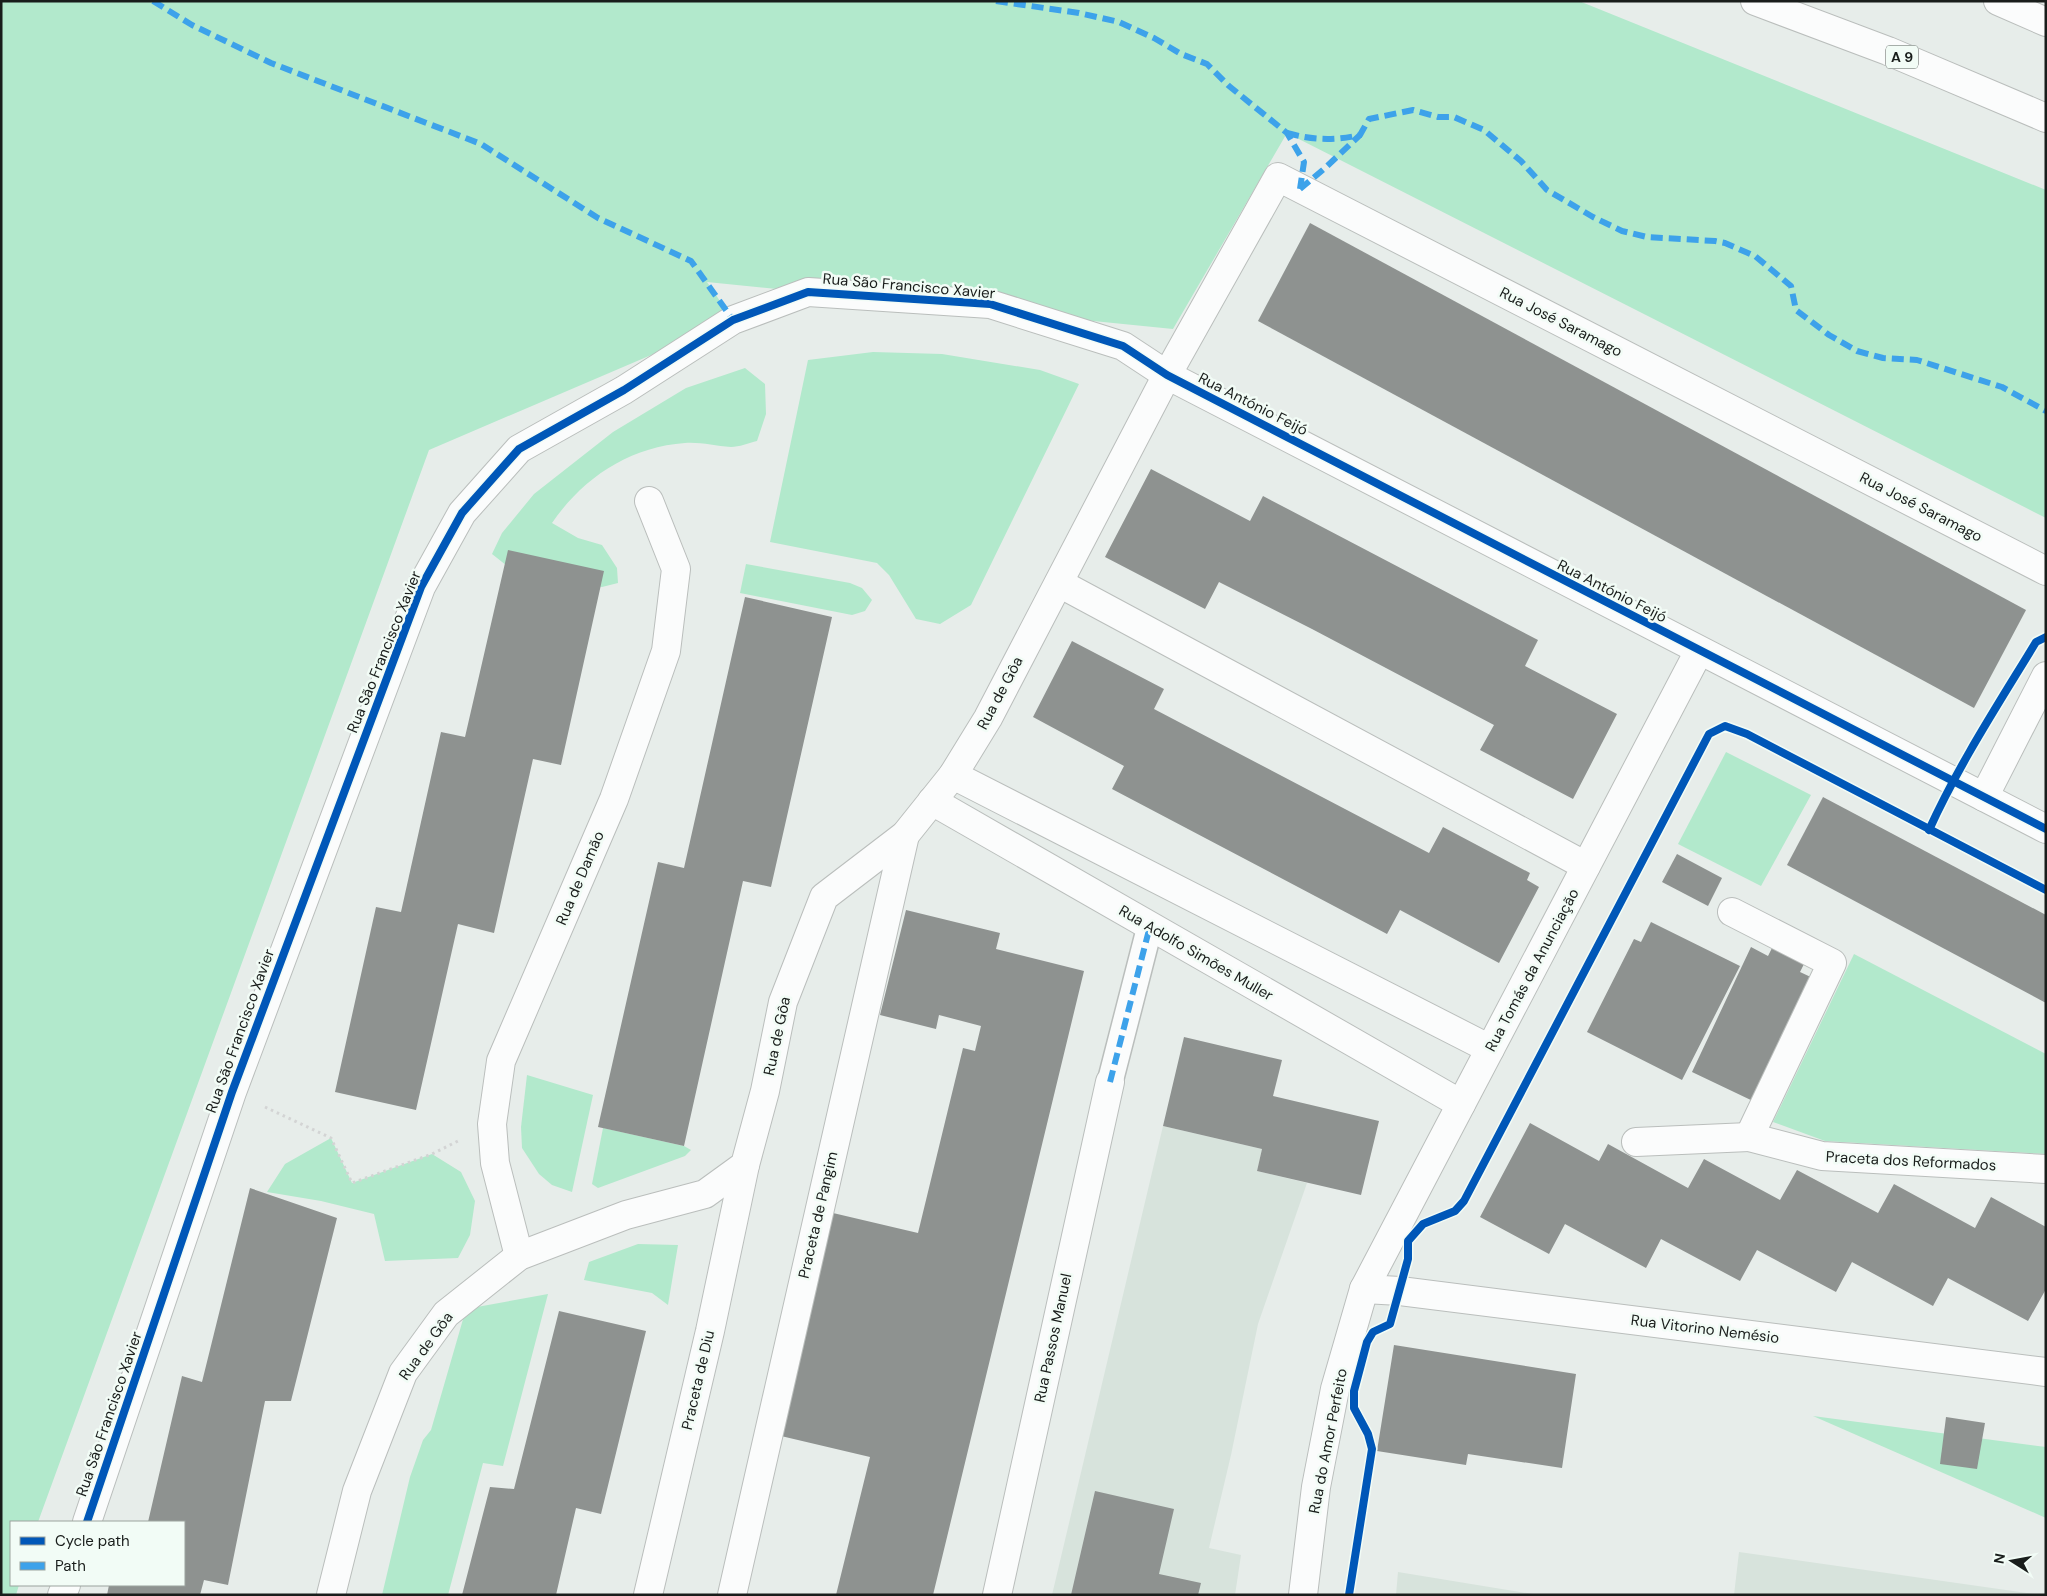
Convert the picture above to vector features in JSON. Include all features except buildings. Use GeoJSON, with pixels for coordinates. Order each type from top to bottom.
{"type":"FeatureCollection","features":[{"type":"Feature","properties":{"kind":"main road","name":"A 9"},"geometry":{"type":"LineString","coordinates":[[1755,1],[1888,51],[2046,118]]}},
{"type":"Feature","properties":{"kind":"main road"},"geometry":{"type":"LineString","coordinates":[[1998,1],[2046,22]]}},
{"type":"Feature","properties":{"kind":"main road","name":"Rua José Saramago"},"geometry":{"type":"LineString","coordinates":[[1167,375],[1278,177],[2046,571]]}},
{"type":"Feature","properties":{"kind":"main road","name":"Rua São Francisco Xavier"},"geometry":{"type":"LineString","coordinates":[[87,1521],[232,1092],[421,587],[462,513],[519,449],[624,390],[733,320],[808,292],[990,304],[1123,346],[1167,375]]}},
{"type":"Feature","properties":{"kind":"main road","name":"Rua de Gôa"},"geometry":{"type":"LineString","coordinates":[[331,1595],[356,1491],[403,1373],[446,1314],[519,1256],[626,1215],[705,1194],[745,1165],[765,1091],[783,1002],[824,897],[904,835],[953,775],[988,718],[1167,375]]}},
{"type":"Feature","properties":{"kind":"main road","name":"Rua António Feijó"},"geometry":{"type":"LineString","coordinates":[[1167,375],[2046,829]]}},
{"type":"Feature","properties":{"kind":"main road","name":"Rua de Damão"},"geometry":{"type":"LineString","coordinates":[[519,1256],[495,1163],[492,1124],[501,1061],[614,799],[666,652],[676,569],[649,501]]}},
{"type":"Feature","properties":{"kind":"main road"},"geometry":{"type":"LineString","coordinates":[[1059,583],[1586,866]]}},
{"type":"Feature","properties":{"kind":"main road","name":"Rua Tomás da Anunciação"},"geometry":{"type":"LineString","coordinates":[[1364,1289],[1699,651]]}},
{"type":"Feature","properties":{"kind":"main road"},"geometry":{"type":"LineString","coordinates":[[1984,797],[2046,676]]}},
{"type":"Feature","properties":{"kind":"main road"},"geometry":{"type":"LineString","coordinates":[[953,775],[1490,1049]]}},
{"type":"Feature","properties":{"kind":"main road","name":"Rua Adolfo Simões Muller"},"geometry":{"type":"LineString","coordinates":[[932,801],[1461,1104]]}},
{"type":"Feature","properties":{"kind":"main road","name":"Praceta de Pangim"},"geometry":{"type":"LineString","coordinates":[[732,1595],[904,835]]}},
{"type":"Feature","properties":{"kind":"main road"},"geometry":{"type":"LineString","coordinates":[[1732,912],[1832,963],[1749,1137]]}},
{"type":"Feature","properties":{"kind":"main road","name":"Rua Passos Manuel"},"geometry":{"type":"LineString","coordinates":[[996,1595],[1110,1082]]}},
{"type":"Feature","properties":{"kind":"main road","name":"Praceta dos Reformados"},"geometry":{"type":"LineString","coordinates":[[1636,1142],[1749,1137],[1822,1156],[2046,1169]]}},
{"type":"Feature","properties":{"kind":"main road","name":"Praceta de Diu"},"geometry":{"type":"LineString","coordinates":[[648,1595],[710,1331],[745,1165]]}},
{"type":"Feature","properties":{"kind":"main road","name":"Rua Vitorino Nemésio"},"geometry":{"type":"LineString","coordinates":[[1364,1289],[1410,1292],[2046,1372]]}},
{"type":"Feature","properties":{"kind":"main road","name":"Rua do Amor Perfeito"},"geometry":{"type":"LineString","coordinates":[[1303,1595],[1316,1487],[1335,1389],[1364,1289]]}},
{"type":"Feature","properties":{"kind":"street"},"geometry":{"type":"LineString","coordinates":[[1110,1082],[1150,926]]}},
{"type":"Feature","properties":{"kind":"path"},"geometry":{"type":"LineString","coordinates":[[232,1092],[331,1138],[352,1183],[432,1154],[492,1124]]}},
{"type":"Feature","properties":{"kind":"shaded area"},"geometry":{"type":"Polygon","coordinates":[[[1163,1126],[1262,1149],[1257,1171],[1307,1183],[1258,1324],[1231,1455],[1209,1548],[1241,1555],[1235,1595],[1052,1595],[1163,1126]]]}},
{"type":"Feature","properties":{"kind":"shaded area"},"geometry":{"type":"Polygon","coordinates":[[[1739,1552],[2041,1595],[1734,1595],[1739,1552]]]}},
{"type":"Feature","properties":{"kind":"shaded area"},"geometry":{"type":"Polygon","coordinates":[[[1398,1572],[1539,1595],[1396,1595],[1398,1572]]]}},
{"type":"Feature","properties":{"kind":"green space"},"geometry":{"type":"Polygon","coordinates":[[[1,1],[1579,1],[2046,190],[2046,518],[1287,133],[1173,329],[707,282],[733,320],[429,450],[38,1521],[10,1521],[10,1586],[19,1586],[16,1595],[1,1595],[1,1]]]}},
{"type":"Feature","properties":{"kind":"green space"},"geometry":{"type":"Polygon","coordinates":[[[873,352],[942,354],[1040,370],[1079,384],[971,605],[940,624],[916,619],[889,575],[877,563],[770,542],[808,360],[873,352]]]}},
{"type":"Feature","properties":{"kind":"green space"},"geometry":{"type":"Polygon","coordinates":[[[745,368],[765,384],[766,414],[757,441],[731,447],[685,443],[664,446],[626,458],[593,479],[578,492],[552,523],[578,538],[602,545],[617,568],[618,583],[602,587],[516,573],[492,554],[502,533],[534,494],[613,432],[686,388],[745,368]]]}},
{"type":"Feature","properties":{"kind":"green space"},"geometry":{"type":"Polygon","coordinates":[[[746,564],[850,583],[862,588],[872,600],[865,611],[852,615],[740,593],[746,564]]]}},
{"type":"Feature","properties":{"kind":"green space"},"geometry":{"type":"Polygon","coordinates":[[[1726,752],[1811,795],[1761,886],[1678,844],[1726,752]]]}},
{"type":"Feature","properties":{"kind":"green space"},"geometry":{"type":"Polygon","coordinates":[[[1854,954],[2046,1054],[2046,1154],[1825,1141],[1773,1122],[1854,954]]]}},
{"type":"Feature","properties":{"kind":"green space"},"geometry":{"type":"Polygon","coordinates":[[[527,1075],[593,1095],[572,1192],[552,1185],[539,1174],[522,1148],[521,1127],[527,1075]]]}},
{"type":"Feature","properties":{"kind":"green space"},"geometry":{"type":"Polygon","coordinates":[[[603,1128],[684,1146],[691,1150],[685,1156],[598,1188],[592,1184],[603,1128]]]}},
{"type":"Feature","properties":{"kind":"green space"},"geometry":{"type":"Polygon","coordinates":[[[331,1138],[352,1183],[432,1154],[461,1172],[475,1201],[470,1235],[458,1258],[385,1261],[374,1214],[321,1201],[267,1192],[285,1164],[331,1138]]]}},
{"type":"Feature","properties":{"kind":"green space"},"geometry":{"type":"Polygon","coordinates":[[[638,1244],[678,1245],[668,1305],[652,1293],[584,1280],[589,1262],[638,1244]]]}},
{"type":"Feature","properties":{"kind":"green space"},"geometry":{"type":"Polygon","coordinates":[[[548,1294],[503,1466],[483,1463],[448,1595],[382,1595],[410,1477],[423,1440],[431,1430],[466,1309],[548,1294]]]}},
{"type":"Feature","properties":{"kind":"green space"},"geometry":{"type":"Polygon","coordinates":[[[1813,1416],[2046,1447],[2046,1518],[1813,1416]]]}},
{"type":"Feature","properties":{"kind":"marked path"},"geometry":{"type":"LineString","coordinates":[[153,1],[192,25],[271,63],[481,144],[598,218],[691,261],[733,320]]}},
{"type":"Feature","properties":{"kind":"marked path"},"geometry":{"type":"LineString","coordinates":[[996,1],[1079,13],[1119,22],[1154,38],[1181,54],[1207,64],[1229,86],[1287,133],[1304,162],[1300,189]]}},
{"type":"Feature","properties":{"kind":"marked path"},"geometry":{"type":"LineString","coordinates":[[1287,133],[1323,139],[1350,137],[1360,135],[1369,119],[1413,110],[1438,117],[1454,117],[1484,130],[1521,161],[1547,190],[1593,217],[1622,231],[1647,237],[1715,241],[1725,243],[1755,256],[1791,286],[1796,310],[1829,335],[1857,351],[1883,358],[1917,360],[2002,387],[2046,411]]}},
{"type":"Feature","properties":{"kind":"marked path"},"geometry":{"type":"LineString","coordinates":[[1300,189],[1360,135]]}},
{"type":"Feature","properties":{"kind":"marked path"},"geometry":{"type":"LineString","coordinates":[[1110,1082],[1150,926]]}},
{"type":"Feature","properties":{"kind":"cycle path"},"geometry":{"type":"LineString","coordinates":[[87,1521],[232,1092],[421,587],[462,513],[519,449],[624,390],[733,320],[808,292],[990,304],[1123,346],[1167,375],[2046,829]]}},
{"type":"Feature","properties":{"kind":"cycle path"},"geometry":{"type":"LineString","coordinates":[[1929,830],[1953,781],[1994,711],[2036,642],[2046,637]]}},
{"type":"Feature","properties":{"kind":"cycle path"},"geometry":{"type":"LineString","coordinates":[[1349,1595],[1372,1449],[1368,1434],[1354,1408],[1354,1391],[1367,1342],[1373,1332],[1390,1324],[1408,1259],[1408,1241],[1423,1224],[1455,1211],[1464,1201],[1709,734],[1725,726],[1747,734],[2046,890]]}}]}
